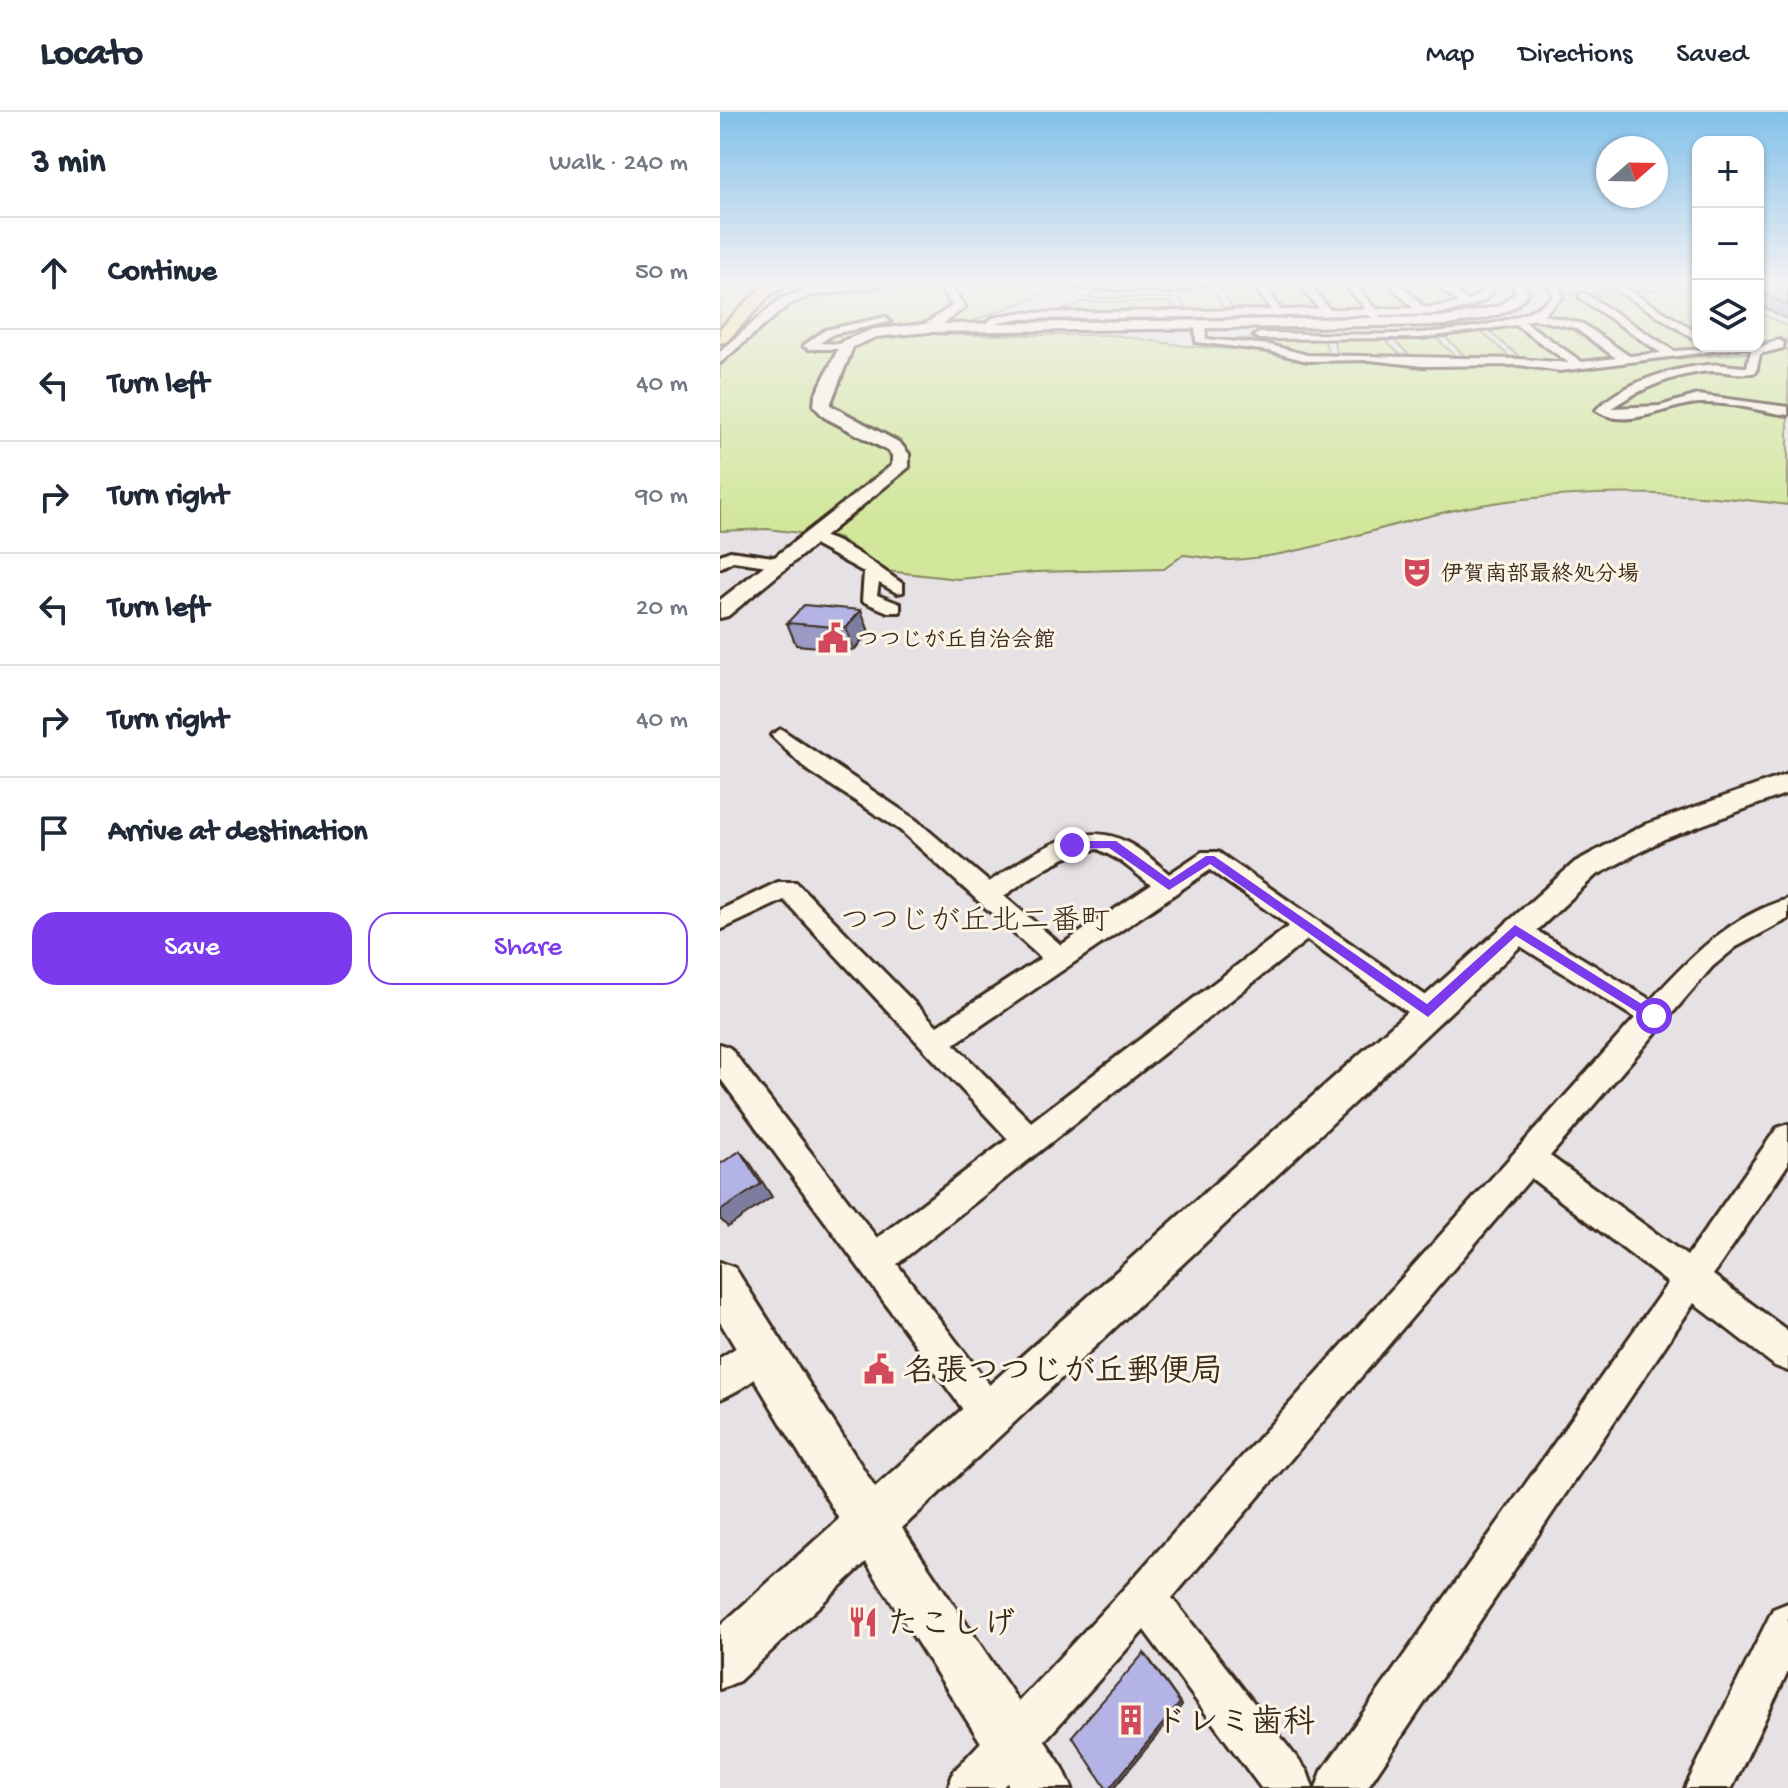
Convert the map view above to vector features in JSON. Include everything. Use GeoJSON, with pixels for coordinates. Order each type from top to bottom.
{"type":"FeatureCollection","features":[{"type":"Feature","properties":{"kind":"street"},"geometry":{"type":"LineString","coordinates":[[720,611],[892,475],[902,463],[901,454],[894,447],[830,414],[822,406],[823,396],[838,361]]}},
{"type":"Feature","properties":{"kind":"street"},"geometry":{"type":"LineString","coordinates":[[1419,361],[1580,366],[1626,361]]}},
{"type":"Feature","properties":{"kind":"street"},"geometry":{"type":"LineString","coordinates":[[1573,361],[1580,366]]}},
{"type":"Feature","properties":{"kind":"street"},"geometry":{"type":"LineString","coordinates":[[1753,361],[1752,370],[1712,368],[1639,387],[1602,410],[1623,414],[1666,409],[1698,399],[1788,411]]}},
{"type":"Feature","properties":{"kind":"street"},"geometry":{"type":"LineString","coordinates":[[813,538],[853,557],[897,588]]}},
{"type":"Feature","properties":{"kind":"street"},"geometry":{"type":"LineString","coordinates":[[720,563],[730,556],[781,563]]}},
{"type":"Feature","properties":{"kind":"street"},"geometry":{"type":"LineString","coordinates":[[847,597],[872,572]]}},
{"type":"Feature","properties":{"kind":"street"},"geometry":{"type":"LineString","coordinates":[[872,572],[868,597],[894,608]]}},
{"type":"Feature","properties":{"kind":"street"},"geometry":{"type":"LineString","coordinates":[[781,735],[814,764],[908,825],[1060,959]]}},
{"type":"Feature","properties":{"kind":"street"},"geometry":{"type":"LineString","coordinates":[[720,1662],[988,1413],[1585,869],[1614,850],[1691,817],[1788,783]]}},
{"type":"Feature","properties":{"kind":"street"},"geometry":{"type":"LineString","coordinates":[[987,895],[1064,848],[1093,843],[1111,844],[1169,886]]}},
{"type":"Feature","properties":{"kind":"street"},"geometry":{"type":"LineString","coordinates":[[934,1043],[1210,858],[1428,1012]]}},
{"type":"Feature","properties":{"kind":"street"},"geometry":{"type":"LineString","coordinates":[[720,921],[787,888],[1030,1142]]}},
{"type":"Feature","properties":{"kind":"street"},"geometry":{"type":"LineString","coordinates":[[971,1788],[1145,1597],[1703,960],[1727,940],[1784,914]]}},
{"type":"Feature","properties":{"kind":"street"},"geometry":{"type":"LineString","coordinates":[[873,1262],[1307,926]]}},
{"type":"Feature","properties":{"kind":"street"},"geometry":{"type":"LineString","coordinates":[[1515,930],[1654,1016]]}},
{"type":"Feature","properties":{"kind":"street"},"geometry":{"type":"LineString","coordinates":[[720,1056],[988,1413]]}},
{"type":"Feature","properties":{"kind":"street"},"geometry":{"type":"LineString","coordinates":[[1339,1788],[1788,1138]]}},
{"type":"Feature","properties":{"kind":"street"},"geometry":{"type":"LineString","coordinates":[[1530,1159],[1788,1353]]}},
{"type":"Feature","properties":{"kind":"street"},"geometry":{"type":"LineString","coordinates":[[720,1283],[870,1524],[1043,1788]]}},
{"type":"Feature","properties":{"kind":"street"},"geometry":{"type":"LineString","coordinates":[[720,1381],[762,1349]]}},
{"type":"Feature","properties":{"kind":"street"},"geometry":{"type":"LineString","coordinates":[[1145,1597],[1290,1788]]}},
{"type":"Feature","properties":{"kind":"street"},"geometry":{"type":"LineString","coordinates":[[1708,1788],[1788,1624]]}},
{"type":"Feature","properties":{"kind":"green space"},"geometry":{"type":"Polygon","coordinates":[[[720,361],[1385,361],[1433,366],[1519,364],[1550,370],[1650,361],[1788,361],[1788,505],[1661,494],[1534,498],[1450,511],[1313,547],[1258,557],[1225,560],[1183,555],[1164,569],[1036,572],[958,579],[887,571],[839,538],[768,529],[720,531],[720,361]]]}},
{"type":"Feature","properties":{"kind":"building"},"geometry":{"type":"Polygon","coordinates":[[[804,605],[861,610],[846,628],[787,623],[804,605]]]}},
{"type":"Feature","properties":{"kind":"building"},"geometry":{"type":"Polygon","coordinates":[[[740,1151],[761,1184],[720,1211],[720,1164],[740,1151]]]}},
{"type":"Feature","properties":{"kind":"building","name":"ドレミ歯科"},"geometry":{"type":"Polygon","coordinates":[[[1144,1653],[1180,1703],[1110,1788],[1106,1788],[1072,1736],[1144,1653]]]}},
{"type":"Feature","properties":{"kind":"place","name":"伊賀南部最終処分場"},"geometry":{"type":"Point","coordinates":[1417,572]}},
{"type":"Feature","properties":{"kind":"place","name":"つつじが丘自治会館"},"geometry":{"type":"Point","coordinates":[833,638]}},
{"type":"Feature","properties":{"kind":"place","name":"名張つつじが丘郵便局"},"geometry":{"type":"Point","coordinates":[879,1369]}},
{"type":"Feature","properties":{"kind":"place","name":"たこしげ"},"geometry":{"type":"Point","coordinates":[863,1622]}},
{"type":"Feature","properties":{"kind":"place","name":"ドレミ歯科"},"geometry":{"type":"Point","coordinates":[1131,1720]}},
{"type":"Feature","properties":{"kind":"district","name":"つつじが丘北二番町"},"geometry":{"type":"Point","coordinates":[975,919]}},
{"type":"Feature","properties":{"kind":"route"},"geometry":{"type":"LineString","coordinates":[[1072,845],[1111,844],[1169,886],[1210,858],[1428,1012],[1515,930],[1654,1016]]}}]}
